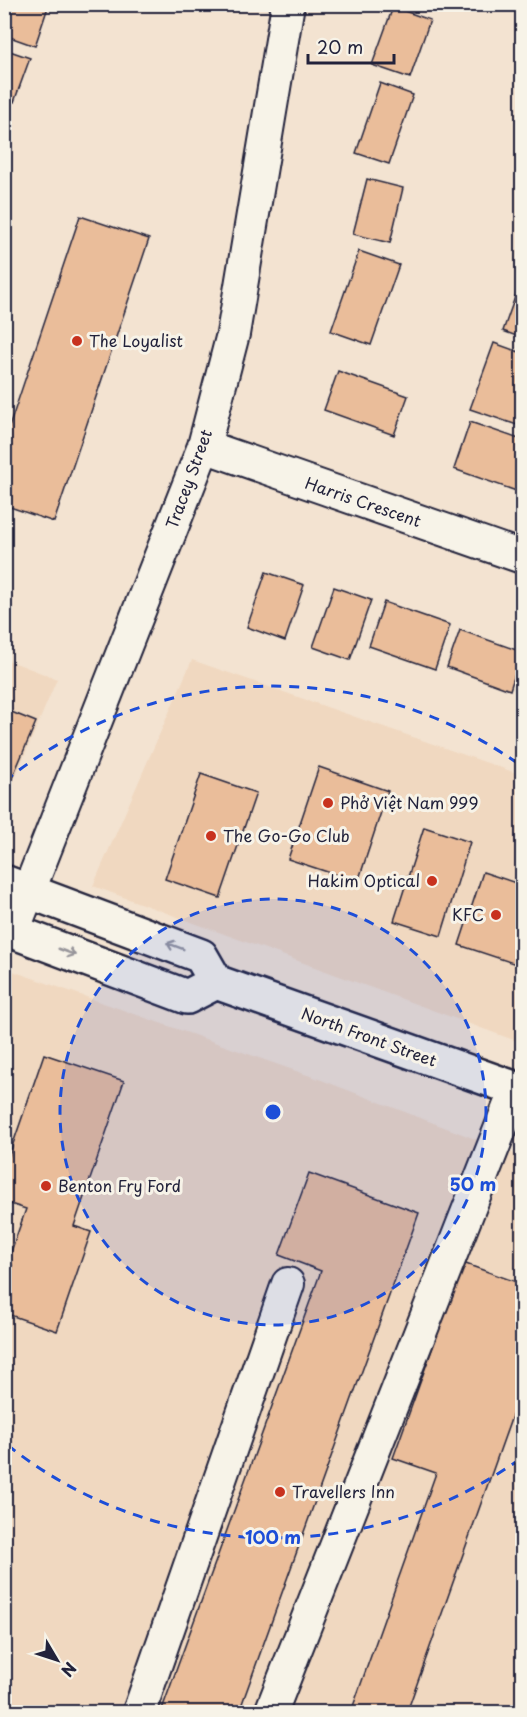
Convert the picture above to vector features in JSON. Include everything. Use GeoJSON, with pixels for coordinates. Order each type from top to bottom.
{"type":"FeatureCollection","features":[{"type":"Feature","properties":{"kind":"main road"},"geometry":{"type":"LineString","coordinates":[[9,929],[187,997],[216,982],[201,956],[16,887]]}},
{"type":"Feature","properties":{"kind":"main road","name":"North Front Street"},"geometry":{"type":"LineString","coordinates":[[216,982],[519,1090]]}},
{"type":"Feature","properties":{"kind":"street","name":"Tracey Street"},"geometry":{"type":"LineString","coordinates":[[9,929],[16,887],[204,446],[233,334],[288,4]]}},
{"type":"Feature","properties":{"kind":"street","name":"Harris Crescent"},"geometry":{"type":"LineString","coordinates":[[204,446],[522,557]]}},
{"type":"Feature","properties":{"kind":"street"},"geometry":{"type":"LineString","coordinates":[[271,1713],[519,1090]]}},
{"type":"Feature","properties":{"kind":"street"},"geometry":{"type":"LineString","coordinates":[[139,1713],[288,1284]]}},
{"type":"Feature","properties":{"kind":"shaded area"},"geometry":{"type":"Polygon","coordinates":[[[5,659],[57,679],[5,802],[5,659]]]}},
{"type":"Feature","properties":{"kind":"shaded area"},"geometry":{"type":"Polygon","coordinates":[[[192,660],[522,775],[522,1043],[93,886],[192,660]]]}},
{"type":"Feature","properties":{"kind":"shaded area"},"geometry":{"type":"Polygon","coordinates":[[[4,968],[319,1079],[522,1157],[522,1712],[5,1712],[4,968]]]}},
{"type":"Feature","properties":{"kind":"building"},"geometry":{"type":"Polygon","coordinates":[[[4,4],[40,4],[48,7],[35,46],[4,35],[4,4]]]}},
{"type":"Feature","properties":{"kind":"building"},"geometry":{"type":"Polygon","coordinates":[[[393,7],[430,20],[410,78],[372,65],[393,7]]]}},
{"type":"Feature","properties":{"kind":"building"},"geometry":{"type":"Polygon","coordinates":[[[4,49],[30,58],[14,102],[4,99],[4,49]]]}},
{"type":"Feature","properties":{"kind":"building"},"geometry":{"type":"Polygon","coordinates":[[[380,83],[413,95],[389,164],[356,153],[380,83]]]}},
{"type":"Feature","properties":{"kind":"building"},"geometry":{"type":"Polygon","coordinates":[[[4,108],[11,111],[4,127],[4,108]]]}},
{"type":"Feature","properties":{"kind":"building"},"geometry":{"type":"Polygon","coordinates":[[[367,179],[403,188],[390,243],[353,234],[367,179]]]}},
{"type":"Feature","properties":{"kind":"building","name":"The Loyalist"},"geometry":{"type":"Polygon","coordinates":[[[80,216],[149,239],[54,522],[4,505],[4,442],[80,216]]]}},
{"type":"Feature","properties":{"kind":"building"},"geometry":{"type":"Polygon","coordinates":[[[359,251],[399,265],[371,345],[331,331],[359,251]]]}},
{"type":"Feature","properties":{"kind":"building"},"geometry":{"type":"Polygon","coordinates":[[[522,277],[522,338],[503,331],[522,277]]]}},
{"type":"Feature","properties":{"kind":"building"},"geometry":{"type":"Polygon","coordinates":[[[494,343],[522,353],[520,426],[470,409],[494,343]]]}},
{"type":"Feature","properties":{"kind":"building"},"geometry":{"type":"Polygon","coordinates":[[[338,371],[408,396],[394,435],[324,410],[338,371]]]}},
{"type":"Feature","properties":{"kind":"building"},"geometry":{"type":"Polygon","coordinates":[[[470,422],[522,440],[522,493],[454,469],[470,422]]]}},
{"type":"Feature","properties":{"kind":"building"},"geometry":{"type":"Polygon","coordinates":[[[266,572],[304,585],[285,641],[247,627],[266,572]]]}},
{"type":"Feature","properties":{"kind":"building"},"geometry":{"type":"Polygon","coordinates":[[[334,587],[371,600],[350,660],[313,647],[334,587]]]}},
{"type":"Feature","properties":{"kind":"building"},"geometry":{"type":"Polygon","coordinates":[[[384,602],[450,625],[435,669],[369,646],[384,602]]]}},
{"type":"Feature","properties":{"kind":"building"},"geometry":{"type":"Polygon","coordinates":[[[460,630],[522,652],[510,690],[447,667],[460,630]]]}},
{"type":"Feature","properties":{"kind":"building"},"geometry":{"type":"Polygon","coordinates":[[[4,709],[36,722],[4,797],[4,709]]]}},
{"type":"Feature","properties":{"kind":"building"},"geometry":{"type":"Polygon","coordinates":[[[319,767],[388,791],[358,882],[288,859],[319,767]]]}},
{"type":"Feature","properties":{"kind":"building","name":"The Go-Go Club"},"geometry":{"type":"Polygon","coordinates":[[[201,774],[256,793],[220,898],[165,879],[201,774]]]}},
{"type":"Feature","properties":{"kind":"building","name":"Hakim Optical"},"geometry":{"type":"Polygon","coordinates":[[[424,827],[470,842],[441,936],[394,921],[424,827]]]}},
{"type":"Feature","properties":{"kind":"building","name":"KFC"},"geometry":{"type":"Polygon","coordinates":[[[483,872],[522,885],[522,966],[459,945],[483,872]]]}},
{"type":"Feature","properties":{"kind":"building","name":"Benton Fry Ford"},"geometry":{"type":"Polygon","coordinates":[[[44,1054],[124,1081],[74,1226],[91,1232],[57,1331],[4,1313],[4,1287],[12,1265],[7,1263],[26,1209],[4,1202],[4,1170],[44,1054]]]}},
{"type":"Feature","properties":{"kind":"building","name":"Travellers Inn"},"geometry":{"type":"Polygon","coordinates":[[[309,1173],[419,1213],[239,1712],[161,1712],[321,1271],[279,1255],[309,1173]]]}},
{"type":"Feature","properties":{"kind":"building"},"geometry":{"type":"Polygon","coordinates":[[[463,1263],[522,1284],[522,1388],[407,1712],[351,1712],[436,1473],[393,1458],[463,1263]]]}},
{"type":"Feature","properties":{"kind":"place","name":"The Loyalist"},"geometry":{"type":"Point","coordinates":[77,341]}},
{"type":"Feature","properties":{"kind":"place","name":"Phở Việt Nam 999"},"geometry":{"type":"Point","coordinates":[328,803]}},
{"type":"Feature","properties":{"kind":"place","name":"The Go-Go Club"},"geometry":{"type":"Point","coordinates":[211,836]}},
{"type":"Feature","properties":{"kind":"place","name":"Hakim Optical"},"geometry":{"type":"Point","coordinates":[432,881]}},
{"type":"Feature","properties":{"kind":"place","name":"KFC"},"geometry":{"type":"Point","coordinates":[496,915]}},
{"type":"Feature","properties":{"kind":"place","name":"Benton Fry Ford"},"geometry":{"type":"Point","coordinates":[46,1186]}},
{"type":"Feature","properties":{"kind":"place","name":"Travellers Inn"},"geometry":{"type":"Point","coordinates":[280,1492]}}]}
